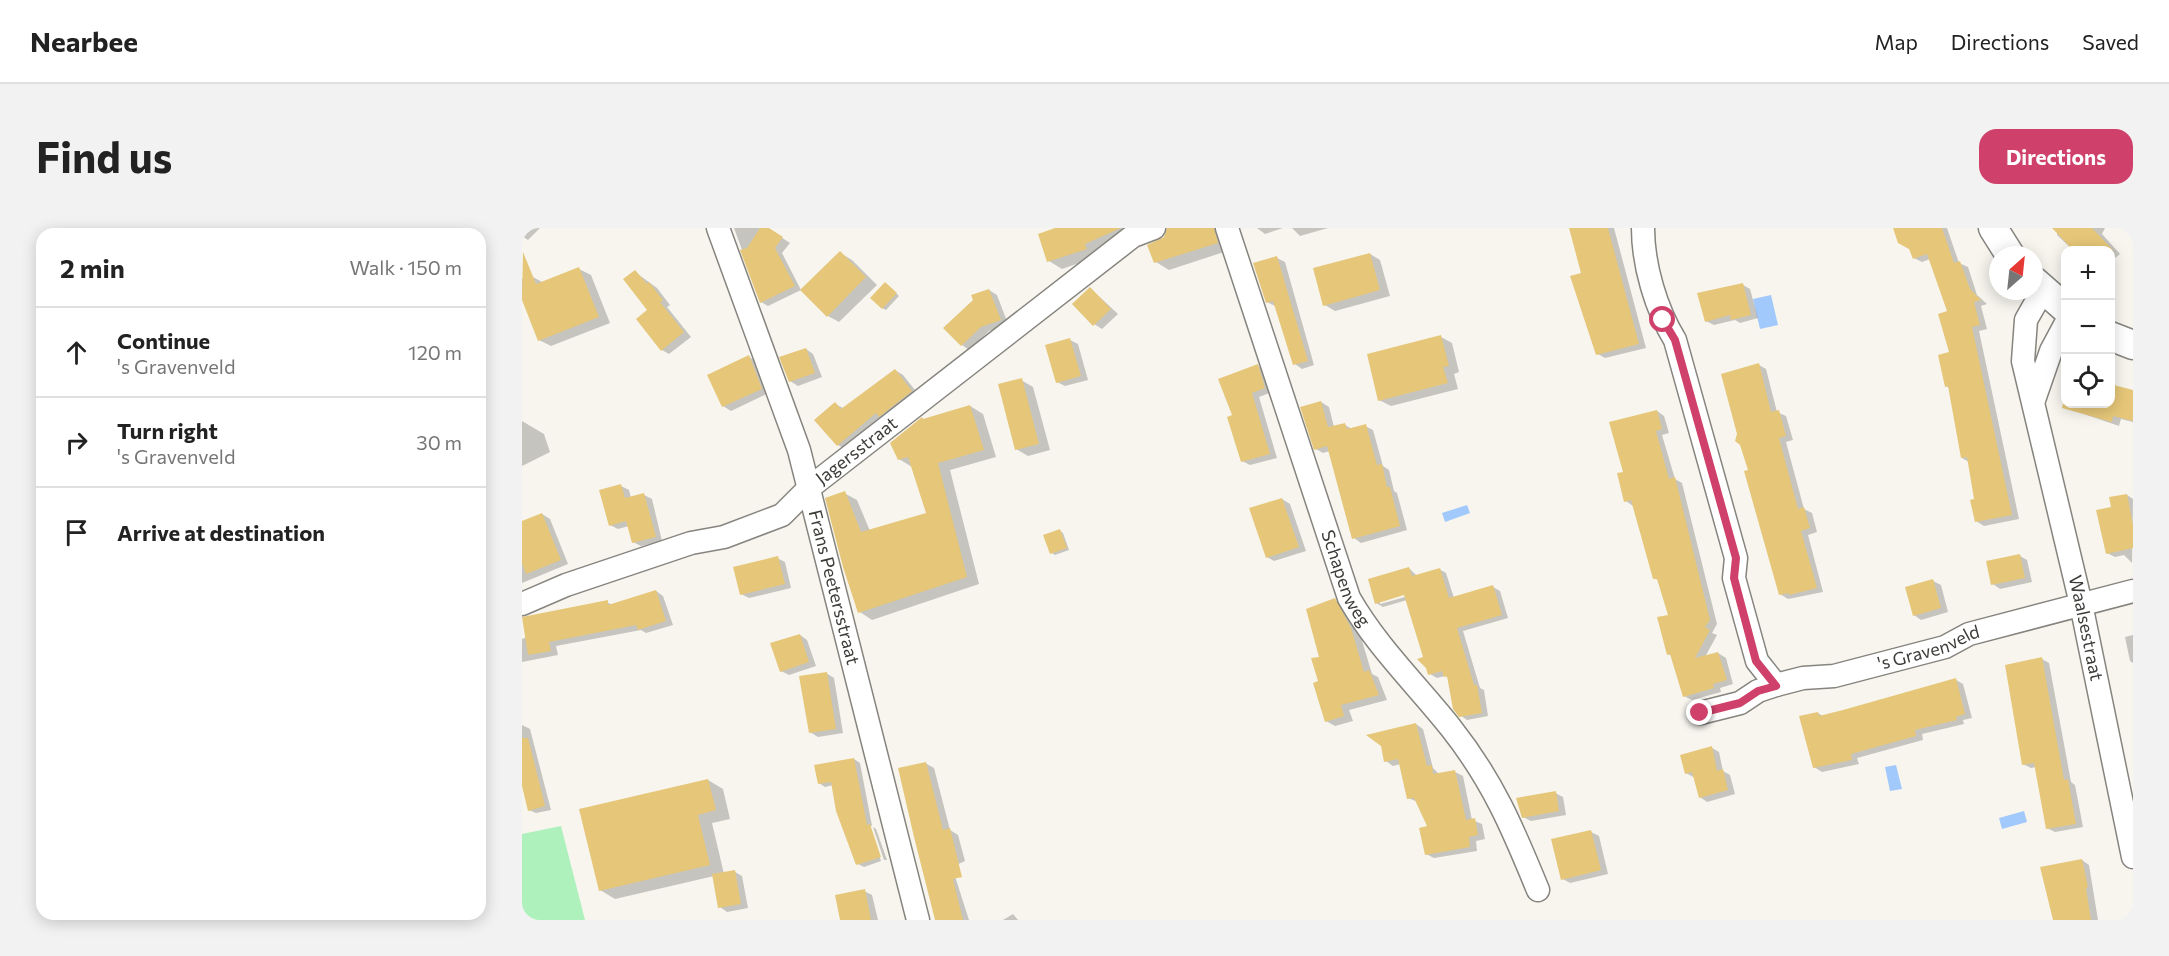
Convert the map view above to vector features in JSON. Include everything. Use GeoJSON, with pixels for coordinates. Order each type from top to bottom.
{"type":"FeatureCollection","features":[{"type":"Feature","properties":{"kind":"street","name":"Frans Peetersstraat"},"geometry":{"type":"LineString","coordinates":[[718,228],[789,421],[809,488],[818,533],[918,920]]}},
{"type":"Feature","properties":{"kind":"street","name":"Jagersstraat"},"geometry":{"type":"LineString","coordinates":[[522,604],[566,585],[691,543],[724,537],[782,515],[809,488],[1133,236],[1154,228]]}},
{"type":"Feature","properties":{"kind":"street","name":"Schapenweg"},"geometry":{"type":"LineString","coordinates":[[1227,228],[1349,598],[1367,629],[1452,728],[1495,791],[1538,890]]}},
{"type":"Feature","properties":{"kind":"street"},"geometry":{"type":"LineString","coordinates":[[1643,228],[1643,245],[1663,320],[1675,340],[1736,558],[1734,578],[1756,661],[1776,686]]}},
{"type":"Feature","properties":{"kind":"street"},"geometry":{"type":"LineString","coordinates":[[1993,228],[2004,246]]}},
{"type":"Feature","properties":{"kind":"street"},"geometry":{"type":"LineString","coordinates":[[2043,289],[2061,305]]}},
{"type":"Feature","properties":{"kind":"street","name":"Waalsestraat"},"geometry":{"type":"LineString","coordinates":[[2033,300],[2023,331],[2023,361],[2081,604],[2133,857]]}},
{"type":"Feature","properties":{"kind":"street"},"geometry":{"type":"LineString","coordinates":[[2034,400],[2051,351],[2061,332]]}},
{"type":"Feature","properties":{"kind":"street"},"geometry":{"type":"LineString","coordinates":[[2115,338],[2133,345]]}},
{"type":"Feature","properties":{"kind":"street","name":"'s Gravenveld"},"geometry":{"type":"LineString","coordinates":[[1700,713],[1740,703],[1758,691],[1803,678],[1834,676],[1945,647],[1969,634],[2133,591]]}},
{"type":"Feature","properties":{"kind":"green space"},"geometry":{"type":"Polygon","coordinates":[[[561,826],[585,920],[522,920],[522,834],[561,826]]]}},
{"type":"Feature","properties":{"kind":"water"},"geometry":{"type":"Polygon","coordinates":[[[1771,295],[1778,325],[1760,329],[1753,299],[1771,295]]]}},
{"type":"Feature","properties":{"kind":"water"},"geometry":{"type":"Polygon","coordinates":[[[1467,505],[1470,513],[1445,522],[1442,513],[1467,505]]]}},
{"type":"Feature","properties":{"kind":"water"},"geometry":{"type":"Polygon","coordinates":[[[1896,765],[1902,789],[1890,791],[1885,767],[1896,765]]]}},
{"type":"Feature","properties":{"kind":"water"},"geometry":{"type":"Polygon","coordinates":[[[2024,811],[2027,822],[2002,829],[1999,818],[2024,811]]]}},
{"type":"Feature","properties":{"kind":"building"},"geometry":{"type":"Polygon","coordinates":[[[760,228],[769,228],[783,237],[775,248],[795,286],[760,303],[740,250],[747,248],[760,228]]]}},
{"type":"Feature","properties":{"kind":"building"},"geometry":{"type":"Polygon","coordinates":[[[1055,228],[1121,228],[1085,244],[1087,249],[1047,262],[1038,234],[1055,228]]]}},
{"type":"Feature","properties":{"kind":"building"},"geometry":{"type":"Polygon","coordinates":[[[1167,228],[1214,228],[1218,243],[1154,263],[1147,245],[1164,237],[1167,228]]]}},
{"type":"Feature","properties":{"kind":"building"},"geometry":{"type":"Polygon","coordinates":[[[1569,228],[1608,228],[1639,344],[1596,355],[1570,276],[1581,273],[1569,228]]]}},
{"type":"Feature","properties":{"kind":"building"},"geometry":{"type":"Polygon","coordinates":[[[1893,228],[1942,228],[1954,263],[1960,261],[1970,289],[1981,300],[1974,302],[1980,325],[1972,327],[2012,515],[1975,522],[1970,500],[1974,499],[1967,457],[1961,458],[1948,386],[1945,387],[1938,355],[1949,352],[1938,314],[1947,311],[1927,254],[1913,259],[1909,249],[1898,243],[1893,228]]]}},
{"type":"Feature","properties":{"kind":"building"},"geometry":{"type":"Polygon","coordinates":[[[2052,228],[2092,228],[2109,246],[2069,246],[2052,228]]]}},
{"type":"Feature","properties":{"kind":"building"},"geometry":{"type":"Polygon","coordinates":[[[840,251],[866,277],[827,317],[800,290],[840,251]]]}},
{"type":"Feature","properties":{"kind":"building"},"geometry":{"type":"Polygon","coordinates":[[[523,252],[536,284],[579,267],[599,317],[538,341],[522,300],[523,252]]]}},
{"type":"Feature","properties":{"kind":"building"},"geometry":{"type":"Polygon","coordinates":[[[1370,253],[1380,290],[1323,306],[1313,268],[1370,253]]]}},
{"type":"Feature","properties":{"kind":"building"},"geometry":{"type":"Polygon","coordinates":[[[1277,256],[1308,361],[1293,365],[1273,301],[1266,303],[1253,263],[1277,256]]]}},
{"type":"Feature","properties":{"kind":"building"},"geometry":{"type":"Polygon","coordinates":[[[635,270],[647,284],[649,282],[663,300],[660,302],[684,332],[661,351],[636,319],[647,310],[623,279],[635,270]]]}},
{"type":"Feature","properties":{"kind":"building"},"geometry":{"type":"Polygon","coordinates":[[[885,282],[897,293],[882,309],[870,298],[885,282]]]}},
{"type":"Feature","properties":{"kind":"building"},"geometry":{"type":"Polygon","coordinates":[[[1743,283],[1751,315],[1731,320],[1730,315],[1705,322],[1697,293],[1743,283]]]}},
{"type":"Feature","properties":{"kind":"building"},"geometry":{"type":"Polygon","coordinates":[[[1090,287],[1111,309],[1093,326],[1072,304],[1090,287]]]}},
{"type":"Feature","properties":{"kind":"building"},"geometry":{"type":"Polygon","coordinates":[[[989,289],[1001,320],[981,327],[961,346],[943,328],[973,300],[971,295],[989,289]]]}},
{"type":"Feature","properties":{"kind":"building"},"geometry":{"type":"Polygon","coordinates":[[[1441,335],[1449,366],[1443,367],[1448,383],[1378,401],[1367,354],[1441,335]]]}},
{"type":"Feature","properties":{"kind":"building"},"geometry":{"type":"Polygon","coordinates":[[[1070,338],[1081,376],[1056,383],[1045,345],[1070,338]]]}},
{"type":"Feature","properties":{"kind":"building"},"geometry":{"type":"Polygon","coordinates":[[[806,348],[815,373],[789,382],[779,357],[806,348]]]}},
{"type":"Feature","properties":{"kind":"building"},"geometry":{"type":"Polygon","coordinates":[[[749,355],[762,389],[722,407],[707,375],[749,355]]]}},
{"type":"Feature","properties":{"kind":"building"},"geometry":{"type":"Polygon","coordinates":[[[1759,363],[1771,412],[1779,410],[1786,436],[1779,438],[1798,509],[1804,507],[1810,528],[1801,531],[1817,588],[1789,595],[1789,593],[1779,595],[1744,471],[1748,470],[1740,445],[1735,441],[1737,434],[1721,374],[1759,363]]]}},
{"type":"Feature","properties":{"kind":"building"},"geometry":{"type":"Polygon","coordinates":[[[1258,364],[1265,388],[1252,393],[1270,454],[1241,462],[1227,417],[1232,415],[1218,379],[1258,364]]]}},
{"type":"Feature","properties":{"kind":"building"},"geometry":{"type":"Polygon","coordinates":[[[895,369],[912,391],[879,417],[876,413],[837,446],[814,420],[835,402],[841,409],[895,369]]]}},
{"type":"Feature","properties":{"kind":"building"},"geometry":{"type":"Polygon","coordinates":[[[1022,378],[1039,444],[1015,450],[998,384],[1022,378]]]}},
{"type":"Feature","properties":{"kind":"building"},"geometry":{"type":"Polygon","coordinates":[[[2115,385],[2133,390],[2133,421],[2113,416],[2112,422],[2062,408],[2115,408],[2115,385]]]}},
{"type":"Feature","properties":{"kind":"building"},"geometry":{"type":"Polygon","coordinates":[[[1321,401],[1328,427],[1345,423],[1347,429],[1366,424],[1377,465],[1382,464],[1387,487],[1390,487],[1400,526],[1352,539],[1327,446],[1314,450],[1300,407],[1321,401]]]}},
{"type":"Feature","properties":{"kind":"building"},"geometry":{"type":"Polygon","coordinates":[[[970,405],[984,450],[938,463],[967,577],[858,613],[825,498],[845,491],[861,532],[926,513],[908,457],[898,460],[890,443],[922,417],[923,419],[970,405]]]}},
{"type":"Feature","properties":{"kind":"building"},"geometry":{"type":"Polygon","coordinates":[[[1657,410],[1662,429],[1656,431],[1669,479],[1675,477],[1710,620],[1705,627],[1710,630],[1695,658],[1718,652],[1727,680],[1713,684],[1714,688],[1683,697],[1670,654],[1667,655],[1657,617],[1668,615],[1657,579],[1653,579],[1631,500],[1624,502],[1617,473],[1623,472],[1609,422],[1657,410]]]}},
{"type":"Feature","properties":{"kind":"building"},"geometry":{"type":"Polygon","coordinates":[[[621,484],[625,498],[644,493],[656,537],[632,543],[626,521],[609,526],[599,490],[621,484]]]}},
{"type":"Feature","properties":{"kind":"building"},"geometry":{"type":"Polygon","coordinates":[[[2127,494],[2133,525],[2133,548],[2106,554],[2096,510],[2111,507],[2109,497],[2127,494]]]}},
{"type":"Feature","properties":{"kind":"building"},"geometry":{"type":"Polygon","coordinates":[[[1282,498],[1299,547],[1266,558],[1249,508],[1282,498]]]}},
{"type":"Feature","properties":{"kind":"building"},"geometry":{"type":"Polygon","coordinates":[[[542,513],[561,560],[526,574],[522,563],[522,521],[542,513]]]}},
{"type":"Feature","properties":{"kind":"building"},"geometry":{"type":"Polygon","coordinates":[[[1060,529],[1067,548],[1050,554],[1043,535],[1060,529]]]}},
{"type":"Feature","properties":{"kind":"building"},"geometry":{"type":"Polygon","coordinates":[[[2020,554],[2025,578],[1991,585],[1986,561],[2020,554]]]}},
{"type":"Feature","properties":{"kind":"building"},"geometry":{"type":"Polygon","coordinates":[[[778,556],[785,584],[740,595],[733,567],[778,556]]]}},
{"type":"Feature","properties":{"kind":"building"},"geometry":{"type":"Polygon","coordinates":[[[1409,567],[1412,576],[1440,568],[1449,598],[1493,585],[1502,615],[1457,628],[1474,685],[1477,685],[1482,713],[1459,717],[1453,709],[1447,676],[1444,677],[1442,671],[1428,675],[1426,668],[1417,659],[1423,657],[1404,595],[1375,604],[1368,579],[1409,567]]]}},
{"type":"Feature","properties":{"kind":"building"},"geometry":{"type":"Polygon","coordinates":[[[1933,579],[1941,608],[1913,616],[1905,587],[1933,579]]]}},
{"type":"Feature","properties":{"kind":"building"},"geometry":{"type":"Polygon","coordinates":[[[656,590],[666,621],[638,630],[636,625],[549,642],[551,651],[528,655],[522,617],[608,600],[608,605],[656,590]]]}},
{"type":"Feature","properties":{"kind":"building"},"geometry":{"type":"Polygon","coordinates":[[[1335,598],[1351,628],[1364,672],[1369,670],[1379,695],[1341,705],[1344,716],[1325,722],[1313,683],[1318,681],[1311,658],[1319,657],[1306,609],[1335,598]]]}},
{"type":"Feature","properties":{"kind":"building"},"geometry":{"type":"Polygon","coordinates":[[[800,634],[809,662],[780,672],[770,643],[800,634]]]}},
{"type":"Feature","properties":{"kind":"building"},"geometry":{"type":"Polygon","coordinates":[[[2042,657],[2064,780],[2068,779],[2076,824],[2046,829],[2034,763],[2022,765],[2005,665],[2042,657]]]}},
{"type":"Feature","properties":{"kind":"building"},"geometry":{"type":"Polygon","coordinates":[[[827,672],[836,729],[809,733],[799,676],[827,672]]]}},
{"type":"Feature","properties":{"kind":"building"},"geometry":{"type":"Polygon","coordinates":[[[1956,678],[1965,714],[1956,717],[1957,720],[1915,730],[1916,736],[1851,754],[1852,760],[1813,768],[1799,716],[1818,712],[1819,716],[1956,678]]]}},
{"type":"Feature","properties":{"kind":"building"},"geometry":{"type":"Polygon","coordinates":[[[1416,723],[1427,766],[1432,765],[1433,774],[1455,770],[1466,820],[1475,818],[1478,835],[1469,837],[1470,847],[1425,855],[1419,828],[1427,826],[1414,798],[1407,799],[1398,759],[1384,762],[1381,746],[1366,735],[1416,723]]]}},
{"type":"Feature","properties":{"kind":"building"},"geometry":{"type":"Polygon","coordinates":[[[522,738],[528,738],[545,806],[528,811],[522,786],[522,738]]]}},
{"type":"Feature","properties":{"kind":"building"},"geometry":{"type":"Polygon","coordinates":[[[1712,746],[1717,771],[1723,769],[1728,790],[1699,798],[1692,772],[1685,774],[1680,755],[1712,746]]]}},
{"type":"Feature","properties":{"kind":"building"},"geometry":{"type":"Polygon","coordinates":[[[854,758],[867,825],[870,824],[881,857],[856,865],[836,811],[831,782],[818,784],[814,765],[854,758]]]}},
{"type":"Feature","properties":{"kind":"building"},"geometry":{"type":"Polygon","coordinates":[[[926,762],[943,830],[950,828],[962,877],[953,879],[963,920],[935,920],[914,837],[898,768],[926,762]]]}},
{"type":"Feature","properties":{"kind":"building"},"geometry":{"type":"Polygon","coordinates":[[[708,779],[716,810],[698,815],[710,865],[599,891],[579,809],[708,779]]]}},
{"type":"Feature","properties":{"kind":"building"},"geometry":{"type":"Polygon","coordinates":[[[1556,791],[1559,811],[1522,818],[1516,798],[1556,791]]]}},
{"type":"Feature","properties":{"kind":"building"},"geometry":{"type":"Polygon","coordinates":[[[1591,830],[1601,870],[1561,880],[1551,839],[1591,830]]]}},
{"type":"Feature","properties":{"kind":"building"},"geometry":{"type":"Polygon","coordinates":[[[2082,859],[2088,887],[2086,888],[2091,920],[2053,920],[2040,867],[2082,859]]]}},
{"type":"Feature","properties":{"kind":"building"},"geometry":{"type":"Polygon","coordinates":[[[735,870],[741,904],[718,908],[712,874],[735,870]]]}},
{"type":"Feature","properties":{"kind":"building"},"geometry":{"type":"Polygon","coordinates":[[[865,889],[871,920],[840,920],[835,895],[865,889]]]}},
{"type":"Feature","properties":{"kind":"route"},"geometry":{"type":"LineString","coordinates":[[1663,320],[1675,340],[1736,558],[1734,578],[1756,661],[1776,686],[1758,691],[1740,703],[1700,713]]}}]}
